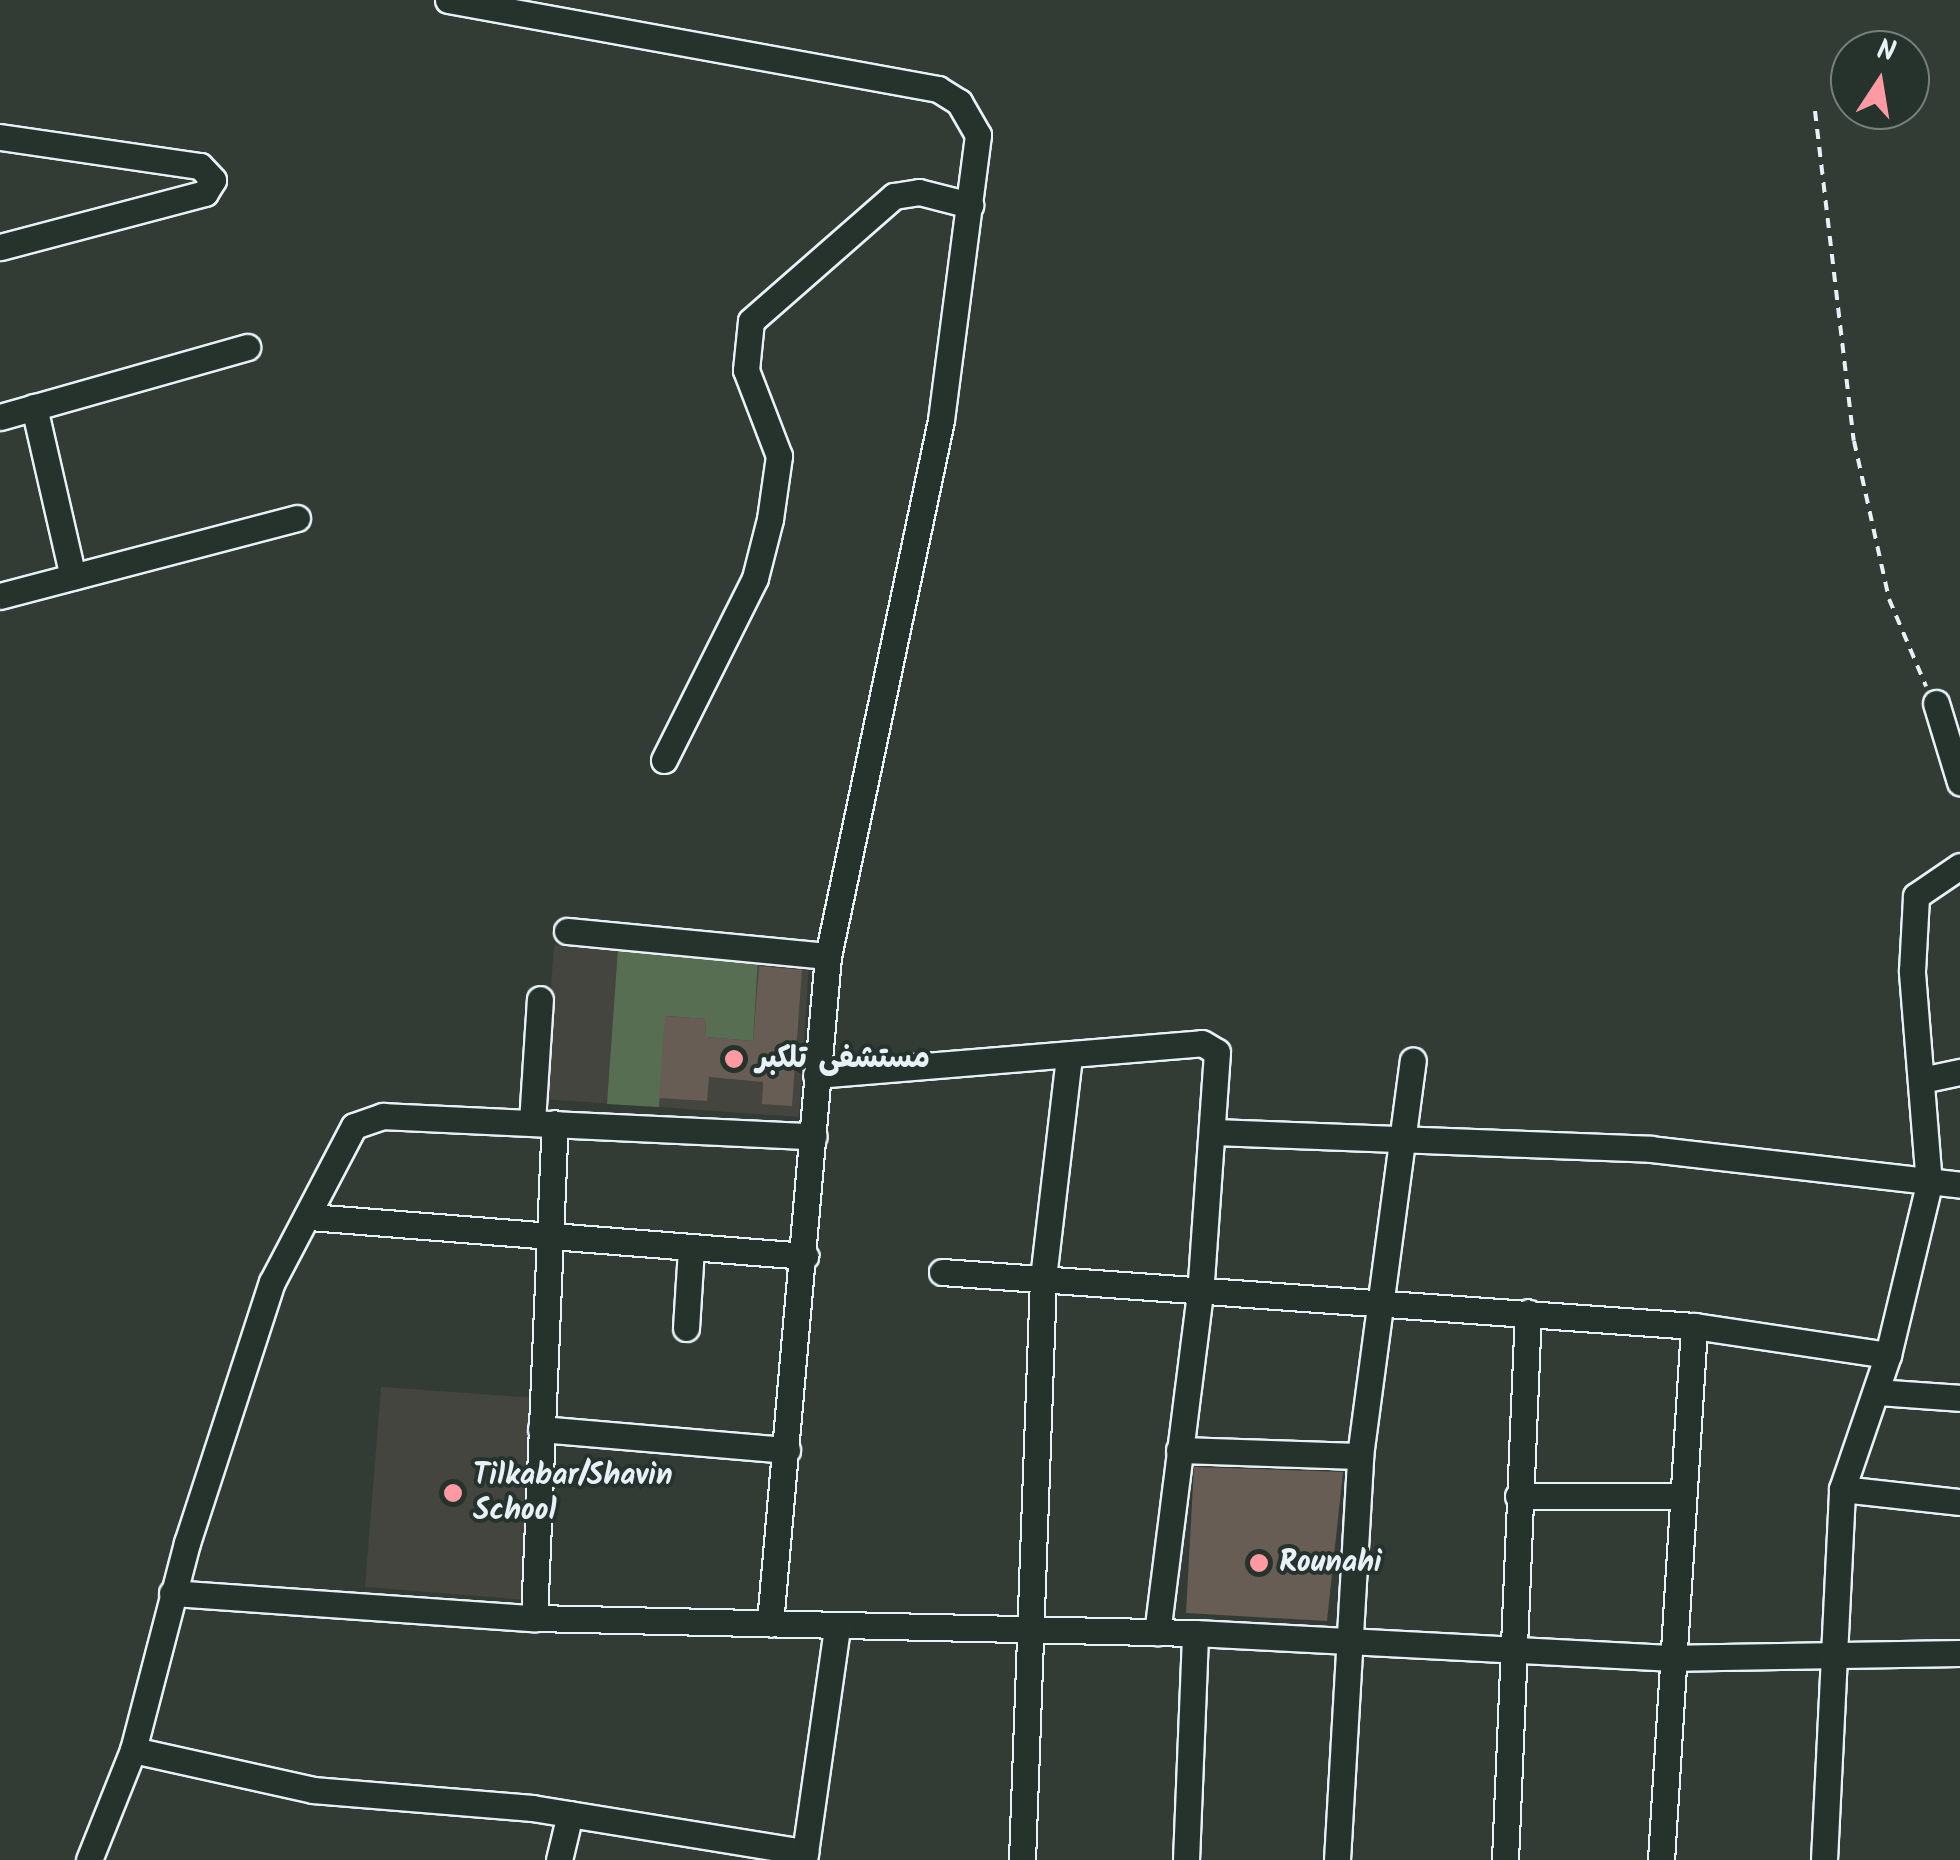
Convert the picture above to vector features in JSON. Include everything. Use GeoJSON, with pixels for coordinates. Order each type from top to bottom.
{"type":"FeatureCollection","features":[{"type":"Feature","properties":{"kind":"street"},"geometry":{"type":"LineString","coordinates":[[448,0],[938,90],[960,102],[978,136],[941,420],[828,956],[805,1256],[770,1623]]}},
{"type":"Feature","properties":{"kind":"street"},"geometry":{"type":"LineString","coordinates":[[0,138],[200,166],[214,180],[205,193],[0,247]]}},
{"type":"Feature","properties":{"kind":"street"},"geometry":{"type":"LineString","coordinates":[[664,760],[749,592],[770,520],[779,456],[746,370],[751,321],[894,196],[919,192],[970,205]]}},
{"type":"Feature","properties":{"kind":"street"},"geometry":{"type":"LineString","coordinates":[[0,417],[248,346]]}},
{"type":"Feature","properties":{"kind":"street"},"geometry":{"type":"LineString","coordinates":[[34,408],[72,577]]}},
{"type":"Feature","properties":{"kind":"street"},"geometry":{"type":"LineString","coordinates":[[0,596],[297,518]]}},
{"type":"Feature","properties":{"kind":"street"},"geometry":{"type":"LineString","coordinates":[[1936,703],[1960,782]]}},
{"type":"Feature","properties":{"kind":"street"},"geometry":{"type":"LineString","coordinates":[[1824,1860],[1842,1489],[1888,1354],[1929,1184],[1928,1079],[1912,971],[1916,896],[1960,866]]}},
{"type":"Feature","properties":{"kind":"street"},"geometry":{"type":"LineString","coordinates":[[567,931],[828,956]]}},
{"type":"Feature","properties":{"kind":"street"},"geometry":{"type":"LineString","coordinates":[[534,1618],[550,1241],[540,1000]]}},
{"type":"Feature","properties":{"kind":"street"},"geometry":{"type":"LineString","coordinates":[[816,1075],[1209,1045],[1220,1062],[1200,1292],[1156,1632]]}},
{"type":"Feature","properties":{"kind":"street"},"geometry":{"type":"LineString","coordinates":[[1022,1860],[1036,1629],[1043,1278],[1069,1055]]}},
{"type":"Feature","properties":{"kind":"street"},"geometry":{"type":"LineString","coordinates":[[1338,1860],[1346,1641],[1360,1456],[1399,1138],[1413,1061]]}},
{"type":"Feature","properties":{"kind":"street"},"geometry":{"type":"LineString","coordinates":[[1928,1079],[1960,1072]]}},
{"type":"Feature","properties":{"kind":"street"},"geometry":{"type":"LineString","coordinates":[[88,1860],[132,1750],[172,1593],[272,1282],[310,1217],[343,1142],[365,1119],[544,1122],[814,1136]]}},
{"type":"Feature","properties":{"kind":"street"},"geometry":{"type":"LineString","coordinates":[[1214,1132],[1651,1149],[1960,1185]]}},
{"type":"Feature","properties":{"kind":"street"},"geometry":{"type":"LineString","coordinates":[[310,1217],[550,1241],[805,1256]]}},
{"type":"Feature","properties":{"kind":"street"},"geometry":{"type":"LineString","coordinates":[[686,1328],[691,1248]]}},
{"type":"Feature","properties":{"kind":"street"},"geometry":{"type":"LineString","coordinates":[[942,1272],[1694,1326],[1888,1354]]}},
{"type":"Feature","properties":{"kind":"street"},"geometry":{"type":"LineString","coordinates":[[1505,1860],[1528,1312]]}},
{"type":"Feature","properties":{"kind":"street"},"geometry":{"type":"LineString","coordinates":[[1662,1860],[1668,1658],[1694,1326]]}},
{"type":"Feature","properties":{"kind":"street"},"geometry":{"type":"LineString","coordinates":[[1877,1392],[1960,1398]]}},
{"type":"Feature","properties":{"kind":"street"},"geometry":{"type":"LineString","coordinates":[[541,1429],[787,1450]]}},
{"type":"Feature","properties":{"kind":"street"},"geometry":{"type":"LineString","coordinates":[[1179,1450],[1360,1456]]}},
{"type":"Feature","properties":{"kind":"street"},"geometry":{"type":"LineString","coordinates":[[1842,1489],[1960,1502]]}},
{"type":"Feature","properties":{"kind":"street"},"geometry":{"type":"LineString","coordinates":[[1518,1496],[1680,1496]]}},
{"type":"Feature","properties":{"kind":"street"},"geometry":{"type":"LineString","coordinates":[[172,1593],[534,1618],[1195,1633],[1668,1658],[1834,1659],[1890,1647],[1960,1653]]}},
{"type":"Feature","properties":{"kind":"street"},"geometry":{"type":"LineString","coordinates":[[132,1750],[312,1790],[570,1814],[805,1856],[838,1626]]}},
{"type":"Feature","properties":{"kind":"street"},"geometry":{"type":"LineString","coordinates":[[1186,1860],[1195,1633]]}},
{"type":"Feature","properties":{"kind":"street"},"geometry":{"type":"LineString","coordinates":[[559,1860],[570,1814]]}},
{"type":"Feature","properties":{"kind":"path"},"geometry":{"type":"LineString","coordinates":[[1815,111],[1862,479],[1889,599],[1936,703]]}},
{"type":"Feature","properties":{"kind":"shaded area"},"geometry":{"type":"Polygon","coordinates":[[[554,945],[809,963],[799,1117],[543,1099],[554,945]]]}},
{"type":"Feature","properties":{"kind":"shaded area","name":"Tilkabar/Shavin School"},"geometry":{"type":"Polygon","coordinates":[[[381,1387],[538,1398],[528,1600],[365,1587],[381,1387]]]}},
{"type":"Feature","properties":{"kind":"green space"},"geometry":{"type":"Polygon","coordinates":[[[618,949],[758,959],[753,1041],[705,1037],[706,1019],[666,1016],[659,1107],[607,1104],[618,949]]]}},
{"type":"Feature","properties":{"kind":"building"},"geometry":{"type":"Polygon","coordinates":[[[759,966],[802,970],[792,1106],[762,1104],[763,1082],[709,1077],[707,1101],[659,1098],[665,1016],[706,1019],[705,1037],[753,1041],[759,966]]]}},
{"type":"Feature","properties":{"kind":"building"},"geometry":{"type":"Polygon","coordinates":[[[1194,1467],[1343,1472],[1327,1621],[1186,1613],[1194,1467]]]}},
{"type":"Feature","properties":{"kind":"place","name":"مستشفى تلكبر"},"geometry":{"type":"Point","coordinates":[734,1059]}},
{"type":"Feature","properties":{"kind":"place","name":"Tilkabar/Shavin School"},"geometry":{"type":"Point","coordinates":[453,1493]}},
{"type":"Feature","properties":{"kind":"place","name":"Rounahi"},"geometry":{"type":"Point","coordinates":[1259,1563]}}]}
